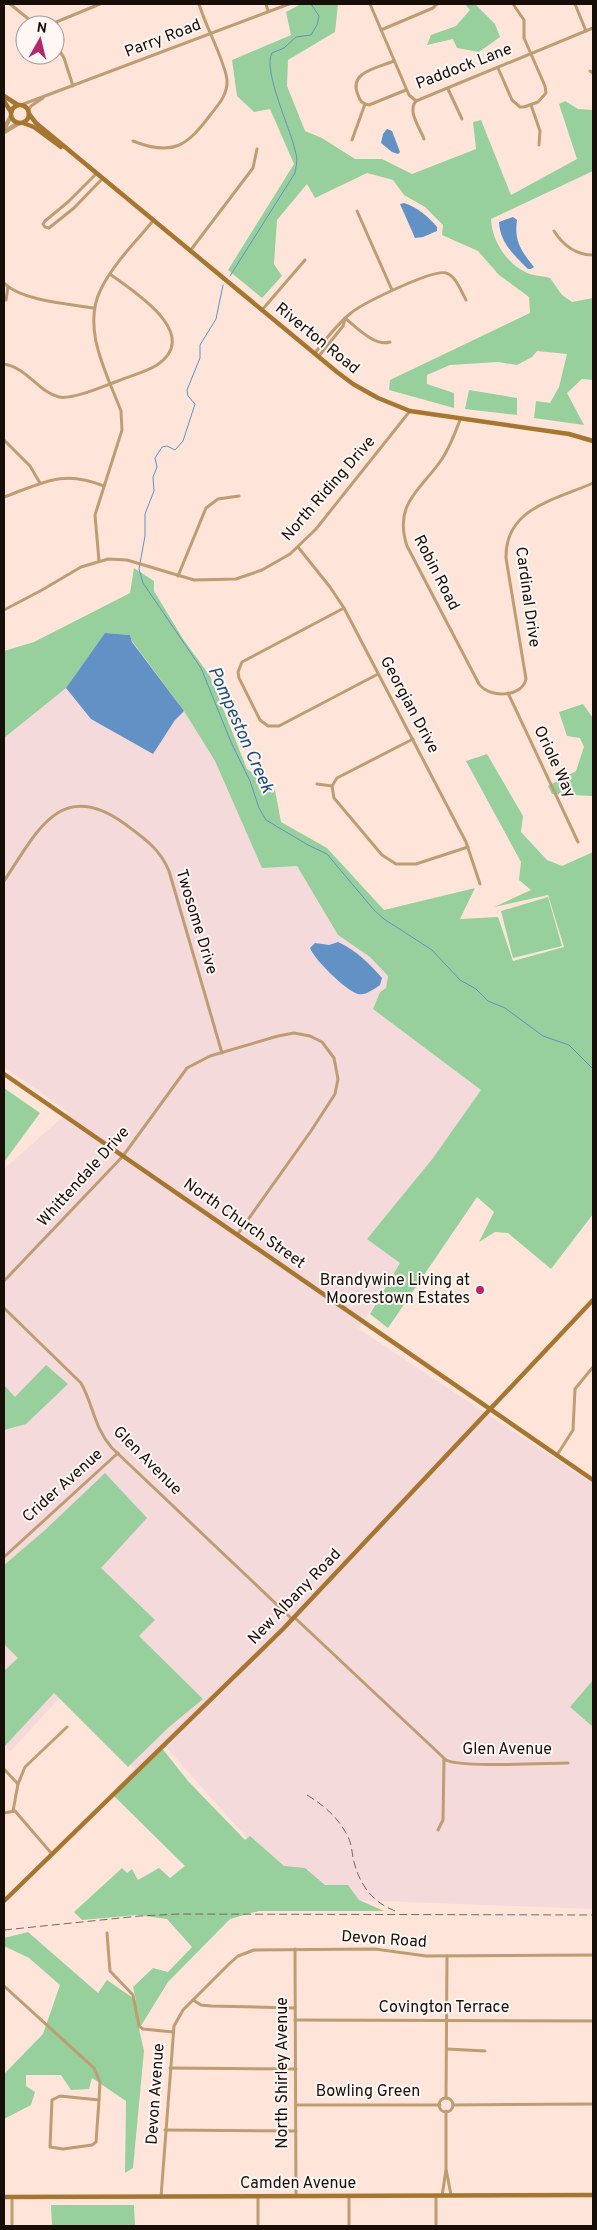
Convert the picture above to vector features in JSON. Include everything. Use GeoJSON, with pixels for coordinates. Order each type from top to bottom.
{"type":"FeatureCollection","features":[{"type":"Feature","properties":{"kind":"main road"},"geometry":{"type":"LineString","coordinates":[[4,96],[29,112],[27,119],[21,123],[13,121],[4,101]]}},
{"type":"Feature","properties":{"kind":"main road"},"geometry":{"type":"LineString","coordinates":[[11,114],[20,105]]}},
{"type":"Feature","properties":{"kind":"main road","name":"Riverton Road"},"geometry":{"type":"LineString","coordinates":[[29,112],[33,121],[53,136],[72,155]]}},
{"type":"Feature","properties":{"kind":"main road","name":"Riverton Road"},"geometry":{"type":"LineString","coordinates":[[21,123],[34,127],[72,155],[353,384],[378,398],[410,411],[460,420],[553,432],[593,441]]}},
{"type":"Feature","properties":{"kind":"main road","name":"North Church Street"},"geometry":{"type":"LineString","coordinates":[[4,1074],[593,1480]]}},
{"type":"Feature","properties":{"kind":"main road","name":"New Albany Road"},"geometry":{"type":"LineString","coordinates":[[4,1901],[138,1772],[293,1618],[593,1300]]}},
{"type":"Feature","properties":{"kind":"main road","name":"Camden Avenue"},"geometry":{"type":"LineString","coordinates":[[4,2197],[593,2195]]}},
{"type":"Feature","properties":{"kind":"street"},"geometry":{"type":"LineString","coordinates":[[10,4],[24,15]]}},
{"type":"Feature","properties":{"kind":"street"},"geometry":{"type":"LineString","coordinates":[[65,18],[100,4]]}},
{"type":"Feature","properties":{"kind":"street"},"geometry":{"type":"LineString","coordinates":[[133,141],[158,149],[177,146],[193,137],[220,103],[226,88],[226,78],[199,4]]}},
{"type":"Feature","properties":{"kind":"street"},"geometry":{"type":"LineString","coordinates":[[266,4],[268,11]]}},
{"type":"Feature","properties":{"kind":"street","name":"Parry Road"},"geometry":{"type":"LineString","coordinates":[[20,105],[289,4]]}},
{"type":"Feature","properties":{"kind":"street","name":"Paddock Lane"},"geometry":{"type":"LineString","coordinates":[[370,4],[406,90],[416,101],[593,28]]}},
{"type":"Feature","properties":{"kind":"street"},"geometry":{"type":"LineString","coordinates":[[381,30],[433,8],[437,4]]}},
{"type":"Feature","properties":{"kind":"street"},"geometry":{"type":"LineString","coordinates":[[498,68],[512,100],[520,107],[531,105],[543,98],[546,93],[524,38],[524,20],[513,4]]}},
{"type":"Feature","properties":{"kind":"street"},"geometry":{"type":"LineString","coordinates":[[575,4],[586,31]]}},
{"type":"Feature","properties":{"kind":"street"},"geometry":{"type":"LineString","coordinates":[[65,61],[74,86]]}},
{"type":"Feature","properties":{"kind":"street"},"geometry":{"type":"LineString","coordinates":[[394,61],[361,75],[356,79],[354,86],[360,100],[365,104],[372,104],[406,90]]}},
{"type":"Feature","properties":{"kind":"street"},"geometry":{"type":"LineString","coordinates":[[448,89],[462,119]]}},
{"type":"Feature","properties":{"kind":"street","name":"Parry Road"},"geometry":{"type":"LineString","coordinates":[[29,112],[32,105],[45,97]]}},
{"type":"Feature","properties":{"kind":"street"},"geometry":{"type":"LineString","coordinates":[[416,101],[413,105],[413,112],[424,139]]}},
{"type":"Feature","properties":{"kind":"street"},"geometry":{"type":"LineString","coordinates":[[352,140],[365,104]]}},
{"type":"Feature","properties":{"kind":"street"},"geometry":{"type":"LineString","coordinates":[[531,105],[540,130],[539,145]]}},
{"type":"Feature","properties":{"kind":"street"},"geometry":{"type":"LineString","coordinates":[[4,130],[11,114]]}},
{"type":"Feature","properties":{"kind":"street"},"geometry":{"type":"LineString","coordinates":[[4,130],[21,123]]}},
{"type":"Feature","properties":{"kind":"street"},"geometry":{"type":"LineString","coordinates":[[189,251],[250,172],[255,162],[257,149]]}},
{"type":"Feature","properties":{"kind":"street"},"geometry":{"type":"LineString","coordinates":[[96,174],[68,202],[46,220],[43,224],[45,228],[51,227],[74,208],[102,179]]}},
{"type":"Feature","properties":{"kind":"street"},"geometry":{"type":"LineString","coordinates":[[357,211],[392,290]]}},
{"type":"Feature","properties":{"kind":"street"},"geometry":{"type":"LineString","coordinates":[[98,561],[95,515],[122,430],[121,411],[96,340],[93,325],[94,308],[100,291],[110,274],[152,222]]}},
{"type":"Feature","properties":{"kind":"street"},"geometry":{"type":"LineString","coordinates":[[554,231],[561,242],[583,254],[593,255]]}},
{"type":"Feature","properties":{"kind":"street"},"geometry":{"type":"LineString","coordinates":[[262,310],[305,260]]}},
{"type":"Feature","properties":{"kind":"street"},"geometry":{"type":"LineString","coordinates":[[317,354],[346,318],[356,309],[392,290],[440,272],[452,276],[466,300]]}},
{"type":"Feature","properties":{"kind":"street"},"geometry":{"type":"LineString","coordinates":[[4,364],[23,370],[51,394],[60,397],[71,396],[110,384],[158,364],[167,355],[171,340],[170,328],[163,317],[110,274]]}},
{"type":"Feature","properties":{"kind":"street"},"geometry":{"type":"LineString","coordinates":[[4,283],[8,287],[30,296],[94,308]]}},
{"type":"Feature","properties":{"kind":"street"},"geometry":{"type":"LineString","coordinates":[[6,300],[8,287]]}},
{"type":"Feature","properties":{"kind":"street"},"geometry":{"type":"LineString","coordinates":[[346,318],[376,342],[385,344],[390,342]]}},
{"type":"Feature","properties":{"kind":"street","name":"North Riding Drive"},"geometry":{"type":"LineString","coordinates":[[4,610],[82,567],[98,561],[127,560],[178,576],[208,581],[242,577],[277,562],[298,547],[338,502],[410,411]]}},
{"type":"Feature","properties":{"kind":"street","name":"Robin Road"},"geometry":{"type":"LineString","coordinates":[[460,420],[451,443],[442,458],[407,506],[402,519],[403,533],[407,546],[479,684],[487,692],[508,693]]}},
{"type":"Feature","properties":{"kind":"street"},"geometry":{"type":"LineString","coordinates":[[4,440],[30,466],[40,484]]}},
{"type":"Feature","properties":{"kind":"street"},"geometry":{"type":"LineString","coordinates":[[4,497],[55,479],[75,477],[104,486]]}},
{"type":"Feature","properties":{"kind":"street","name":"Cardinal Drive"},"geometry":{"type":"LineString","coordinates":[[508,693],[523,687],[526,679],[506,558],[506,546],[511,530],[527,512],[593,483]]}},
{"type":"Feature","properties":{"kind":"street"},"geometry":{"type":"LineString","coordinates":[[178,576],[206,508],[218,499],[239,496]]}},
{"type":"Feature","properties":{"kind":"street","name":"Georgian Drive"},"geometry":{"type":"LineString","coordinates":[[298,547],[344,608],[468,847],[480,884]]}},
{"type":"Feature","properties":{"kind":"street"},"geometry":{"type":"LineString","coordinates":[[344,608],[242,662],[238,672],[239,678],[260,720],[268,726],[279,726],[378,674]]}},
{"type":"Feature","properties":{"kind":"street","name":"Oriole Way"},"geometry":{"type":"LineString","coordinates":[[508,693],[578,842]]}},
{"type":"Feature","properties":{"kind":"street"},"geometry":{"type":"LineString","coordinates":[[413,738],[337,778],[332,786],[332,792],[336,801],[382,855],[391,862],[401,865],[416,864],[468,847]]}},
{"type":"Feature","properties":{"kind":"street"},"geometry":{"type":"LineString","coordinates":[[317,784],[332,786]]}},
{"type":"Feature","properties":{"kind":"street","name":"Twosome Drive"},"geometry":{"type":"LineString","coordinates":[[4,881],[46,823],[58,812],[73,807],[87,806],[102,810],[148,841],[161,856],[169,871],[222,1053]]}},
{"type":"Feature","properties":{"kind":"street","name":"Whittendale Drive"},"geometry":{"type":"LineString","coordinates":[[4,1281],[123,1156],[187,1068],[202,1059],[278,1036],[302,1034],[316,1038],[327,1047],[334,1058],[338,1072],[337,1086],[331,1101],[238,1235]]}},
{"type":"Feature","properties":{"kind":"street","name":"Glen Avenue"},"geometry":{"type":"LineString","coordinates":[[4,1308],[81,1383],[88,1397],[98,1428],[118,1453],[444,1758],[449,1762],[568,1763]]}},
{"type":"Feature","properties":{"kind":"street"},"geometry":{"type":"LineString","coordinates":[[557,1455],[573,1430],[576,1389],[593,1368]]}},
{"type":"Feature","properties":{"kind":"street","name":"Crider Avenue"},"geometry":{"type":"LineString","coordinates":[[4,1557],[118,1453]]}},
{"type":"Feature","properties":{"kind":"street"},"geometry":{"type":"LineString","coordinates":[[13,1811],[18,1784],[25,1766],[67,1727]]}},
{"type":"Feature","properties":{"kind":"street"},"geometry":{"type":"LineString","coordinates":[[438,1830],[443,1820],[444,1758]]}},
{"type":"Feature","properties":{"kind":"street"},"geometry":{"type":"LineString","coordinates":[[4,1769],[18,1784]]}},
{"type":"Feature","properties":{"kind":"street"},"geometry":{"type":"LineString","coordinates":[[13,1811],[22,1818],[52,1854]]}},
{"type":"Feature","properties":{"kind":"street"},"geometry":{"type":"LineString","coordinates":[[4,1813],[13,1811]]}},
{"type":"Feature","properties":{"kind":"street"},"geometry":{"type":"LineString","coordinates":[[106,1933],[110,1971],[133,1995],[139,2026],[142,2029],[173,2032]]}},
{"type":"Feature","properties":{"kind":"street","name":"Devon Road"},"geometry":{"type":"LineString","coordinates":[[193,2000],[229,1964],[244,1953],[260,1950],[375,1948],[413,1955],[593,1955]]}},
{"type":"Feature","properties":{"kind":"street","name":"North Shirley Avenue"},"geometry":{"type":"LineString","coordinates":[[295,1949],[296,2196]]}},
{"type":"Feature","properties":{"kind":"street"},"geometry":{"type":"LineString","coordinates":[[447,1956],[446,2098],[450,2099],[453,2105]]}},
{"type":"Feature","properties":{"kind":"street"},"geometry":{"type":"LineString","coordinates":[[4,1986],[94,2068],[100,2082],[99,2100],[96,2142],[92,2145],[63,2149],[50,2147],[52,2100],[55,2097],[99,2100]]}},
{"type":"Feature","properties":{"kind":"street"},"geometry":{"type":"LineString","coordinates":[[193,2000],[205,2006],[295,2008]]}},
{"type":"Feature","properties":{"kind":"street","name":"Devon Avenue"},"geometry":{"type":"LineString","coordinates":[[161,2196],[173,2032],[179,2015],[193,2000]]}},
{"type":"Feature","properties":{"kind":"street","name":"Covington Terrace"},"geometry":{"type":"LineString","coordinates":[[295,2020],[593,2020]]}},
{"type":"Feature","properties":{"kind":"street"},"geometry":{"type":"LineString","coordinates":[[447,2050],[485,2051]]}},
{"type":"Feature","properties":{"kind":"street"},"geometry":{"type":"LineString","coordinates":[[170,2068],[296,2069]]}},
{"type":"Feature","properties":{"kind":"street","name":"Bowling Green"},"geometry":{"type":"LineString","coordinates":[[440,2104],[446,2098]]}},
{"type":"Feature","properties":{"kind":"street","name":"Bowling Green"},"geometry":{"type":"LineString","coordinates":[[296,2105],[440,2104]]}},
{"type":"Feature","properties":{"kind":"street","name":"Bowling Green"},"geometry":{"type":"LineString","coordinates":[[440,2104],[442,2110],[446,2111]]}},
{"type":"Feature","properties":{"kind":"street"},"geometry":{"type":"LineString","coordinates":[[453,2105],[593,2104]]}},
{"type":"Feature","properties":{"kind":"street"},"geometry":{"type":"LineString","coordinates":[[442,2196],[446,2170],[446,2111],[451,2109],[453,2105]]}},
{"type":"Feature","properties":{"kind":"street"},"geometry":{"type":"LineString","coordinates":[[166,2130],[296,2130]]}},
{"type":"Feature","properties":{"kind":"street"},"geometry":{"type":"LineString","coordinates":[[446,2170],[451,2196]]}},
{"type":"Feature","properties":{"kind":"street"},"geometry":{"type":"LineString","coordinates":[[258,2196],[258,2226]]}},
{"type":"Feature","properties":{"kind":"street"},"geometry":{"type":"LineString","coordinates":[[349,2196],[349,2226]]}},
{"type":"Feature","properties":{"kind":"street"},"geometry":{"type":"LineString","coordinates":[[436,2196],[436,2226]]}},
{"type":"Feature","properties":{"kind":"street"},"geometry":{"type":"LineString","coordinates":[[12,2197],[12,2226]]}},
{"type":"Feature","properties":{"kind":"shaded area"},"geometry":{"type":"Polygon","coordinates":[[[112,620],[184,711],[215,761],[262,867],[297,866],[338,935],[370,957],[388,976],[386,989],[380,992],[373,1009],[481,1090],[433,1158],[367,1239],[401,1262],[359,1329],[593,1484],[593,1909],[324,1899],[289,1885],[165,1746],[137,1772],[64,1693],[10,1752],[4,1745],[4,1423],[22,1405],[4,1385],[4,1169],[68,1112],[4,1067],[4,704],[112,620]]]}},
{"type":"Feature","properties":{"kind":"green space"},"geometry":{"type":"Polygon","coordinates":[[[301,4],[338,4],[335,32],[288,60],[287,86],[305,131],[322,138],[355,159],[382,159],[412,174],[476,149],[473,122],[481,120],[511,195],[577,159],[559,104],[565,101],[578,109],[593,110],[593,171],[491,219],[494,236],[498,244],[508,259],[515,265],[530,274],[550,278],[562,295],[572,302],[593,298],[593,380],[582,379],[567,393],[584,425],[534,418],[536,401],[550,403],[559,387],[567,354],[537,351],[532,357],[517,365],[498,362],[450,365],[427,375],[427,384],[454,393],[454,408],[389,390],[390,380],[530,313],[529,297],[499,275],[478,251],[442,235],[443,225],[425,207],[404,195],[393,180],[367,173],[315,198],[307,184],[277,220],[274,264],[282,276],[262,298],[228,270],[294,164],[270,109],[254,112],[237,96],[232,60],[291,35],[286,12],[301,4]]]}},
{"type":"Feature","properties":{"kind":"green space"},"geometry":{"type":"Polygon","coordinates":[[[465,4],[475,4],[495,24],[500,37],[479,52],[457,48],[453,39],[427,45],[431,35],[456,26],[470,10],[465,4]]]}},
{"type":"Feature","properties":{"kind":"green space"},"geometry":{"type":"Polygon","coordinates":[[[469,390],[517,398],[517,415],[465,409],[469,390]]]}},
{"type":"Feature","properties":{"kind":"green space"},"geometry":{"type":"Polygon","coordinates":[[[134,568],[154,581],[154,591],[183,639],[210,676],[247,769],[275,790],[281,822],[327,848],[384,910],[475,888],[460,919],[498,917],[513,961],[564,947],[548,895],[494,907],[531,890],[519,880],[521,862],[466,761],[487,754],[523,816],[521,832],[547,860],[562,866],[593,852],[593,1214],[551,1269],[508,1233],[495,1232],[479,1242],[494,1212],[477,1197],[388,1328],[370,1314],[400,1263],[367,1239],[433,1158],[481,1090],[373,1009],[380,992],[386,988],[388,976],[370,957],[338,935],[297,866],[262,868],[215,761],[184,711],[132,641],[130,635],[105,633],[66,688],[4,738],[4,651],[34,642],[130,593],[134,568]]]}},
{"type":"Feature","properties":{"kind":"green space"},"geometry":{"type":"Polygon","coordinates":[[[583,704],[593,718],[593,796],[552,794],[548,786],[576,771],[584,747],[580,738],[567,736],[559,712],[583,704]]]}},
{"type":"Feature","properties":{"kind":"green space"},"geometry":{"type":"Polygon","coordinates":[[[548,897],[562,946],[513,958],[501,911],[548,897]]]}},
{"type":"Feature","properties":{"kind":"green space"},"geometry":{"type":"Polygon","coordinates":[[[4,1088],[40,1113],[4,1162],[4,1088]]]}},
{"type":"Feature","properties":{"kind":"green space"},"geometry":{"type":"Polygon","coordinates":[[[46,1365],[68,1384],[26,1424],[4,1430],[4,1385],[15,1397],[46,1365]]]}},
{"type":"Feature","properties":{"kind":"green space"},"geometry":{"type":"Polygon","coordinates":[[[105,1473],[147,1518],[101,1568],[155,1620],[139,1636],[203,1699],[169,1727],[128,1767],[54,1693],[4,1747],[4,1671],[18,1658],[4,1644],[4,1565],[44,1531],[105,1473]]]}},
{"type":"Feature","properties":{"kind":"green space"},"geometry":{"type":"Polygon","coordinates":[[[593,1680],[593,1724],[592,1726],[570,1707],[593,1680]]]}},
{"type":"Feature","properties":{"kind":"green space"},"geometry":{"type":"Polygon","coordinates":[[[161,1747],[188,1781],[245,1840],[250,1836],[284,1866],[305,1868],[325,1885],[348,1885],[359,1900],[384,1911],[259,1911],[230,1919],[168,1982],[139,2029],[144,2051],[133,2168],[125,2173],[126,2101],[92,2078],[89,2089],[71,2090],[61,2075],[26,2075],[26,2086],[35,2092],[31,2105],[4,2119],[4,2074],[43,2034],[60,1985],[29,1958],[4,1946],[4,1938],[28,1932],[98,1993],[107,1980],[136,2000],[133,1987],[153,1968],[168,1972],[192,1947],[167,1919],[138,1915],[82,1920],[74,1912],[122,1868],[127,1873],[132,1869],[138,1880],[159,1868],[170,1878],[185,1866],[113,1795],[161,1747]]]}},
{"type":"Feature","properties":{"kind":"green space"},"geometry":{"type":"Polygon","coordinates":[[[51,2205],[134,2205],[135,2225],[142,2226],[52,2226],[51,2205]]]}},
{"type":"Feature","properties":{"kind":"water"},"geometry":{"type":"Polygon","coordinates":[[[387,129],[392,131],[400,152],[398,154],[392,152],[381,143],[383,134],[387,129]]]}},
{"type":"Feature","properties":{"kind":"water"},"geometry":{"type":"Polygon","coordinates":[[[404,203],[418,209],[437,227],[437,231],[415,238],[400,204],[404,203]]]}},
{"type":"Feature","properties":{"kind":"water"},"geometry":{"type":"Polygon","coordinates":[[[513,217],[517,220],[516,227],[520,245],[525,256],[534,267],[531,269],[528,269],[513,254],[502,236],[499,222],[513,217]]]}},
{"type":"Feature","properties":{"kind":"water"},"geometry":{"type":"Polygon","coordinates":[[[105,633],[130,635],[132,642],[184,711],[175,720],[153,754],[91,719],[66,688],[105,633]]]}},
{"type":"Feature","properties":{"kind":"water"},"geometry":{"type":"Polygon","coordinates":[[[338,942],[362,957],[372,967],[382,978],[380,985],[364,994],[353,992],[331,974],[310,948],[315,943],[329,945],[338,942]]]}},
{"type":"Feature","properties":{"kind":"waterway","name":"Pompeston Creek"},"geometry":{"type":"LineString","coordinates":[[230,276],[295,173],[297,156],[274,87],[270,61],[272,53],[284,48],[296,37],[311,35],[317,25],[319,16],[311,4]]}},
{"type":"Feature","properties":{"kind":"waterway","name":"Pompeston Creek"},"geometry":{"type":"LineString","coordinates":[[223,285],[216,319],[200,345],[200,358],[187,390],[188,396],[195,404],[183,441],[175,450],[167,446],[162,447],[155,458],[157,467],[153,477],[154,491],[145,514],[145,536],[139,569],[143,583],[201,668],[231,742],[250,781],[259,808],[266,820],[327,854],[374,910],[384,919],[432,950],[460,980],[476,989],[488,1001],[505,1008],[543,1036],[569,1045],[593,1069]]}},
{"type":"Feature","properties":{"kind":"railway"},"geometry":{"type":"LineString","coordinates":[[307,1795],[326,1808],[341,1825],[350,1842],[353,1859],[360,1879],[369,1893],[389,1909],[398,1912]]}},
{"type":"Feature","properties":{"kind":"railway"},"geometry":{"type":"LineString","coordinates":[[4,1930],[140,1916],[179,1914],[593,1915]]}},
{"type":"Feature","properties":{"kind":"place","name":"Brandywine Living at Moorestown Estates"},"geometry":{"type":"Point","coordinates":[480,1290]}}]}
